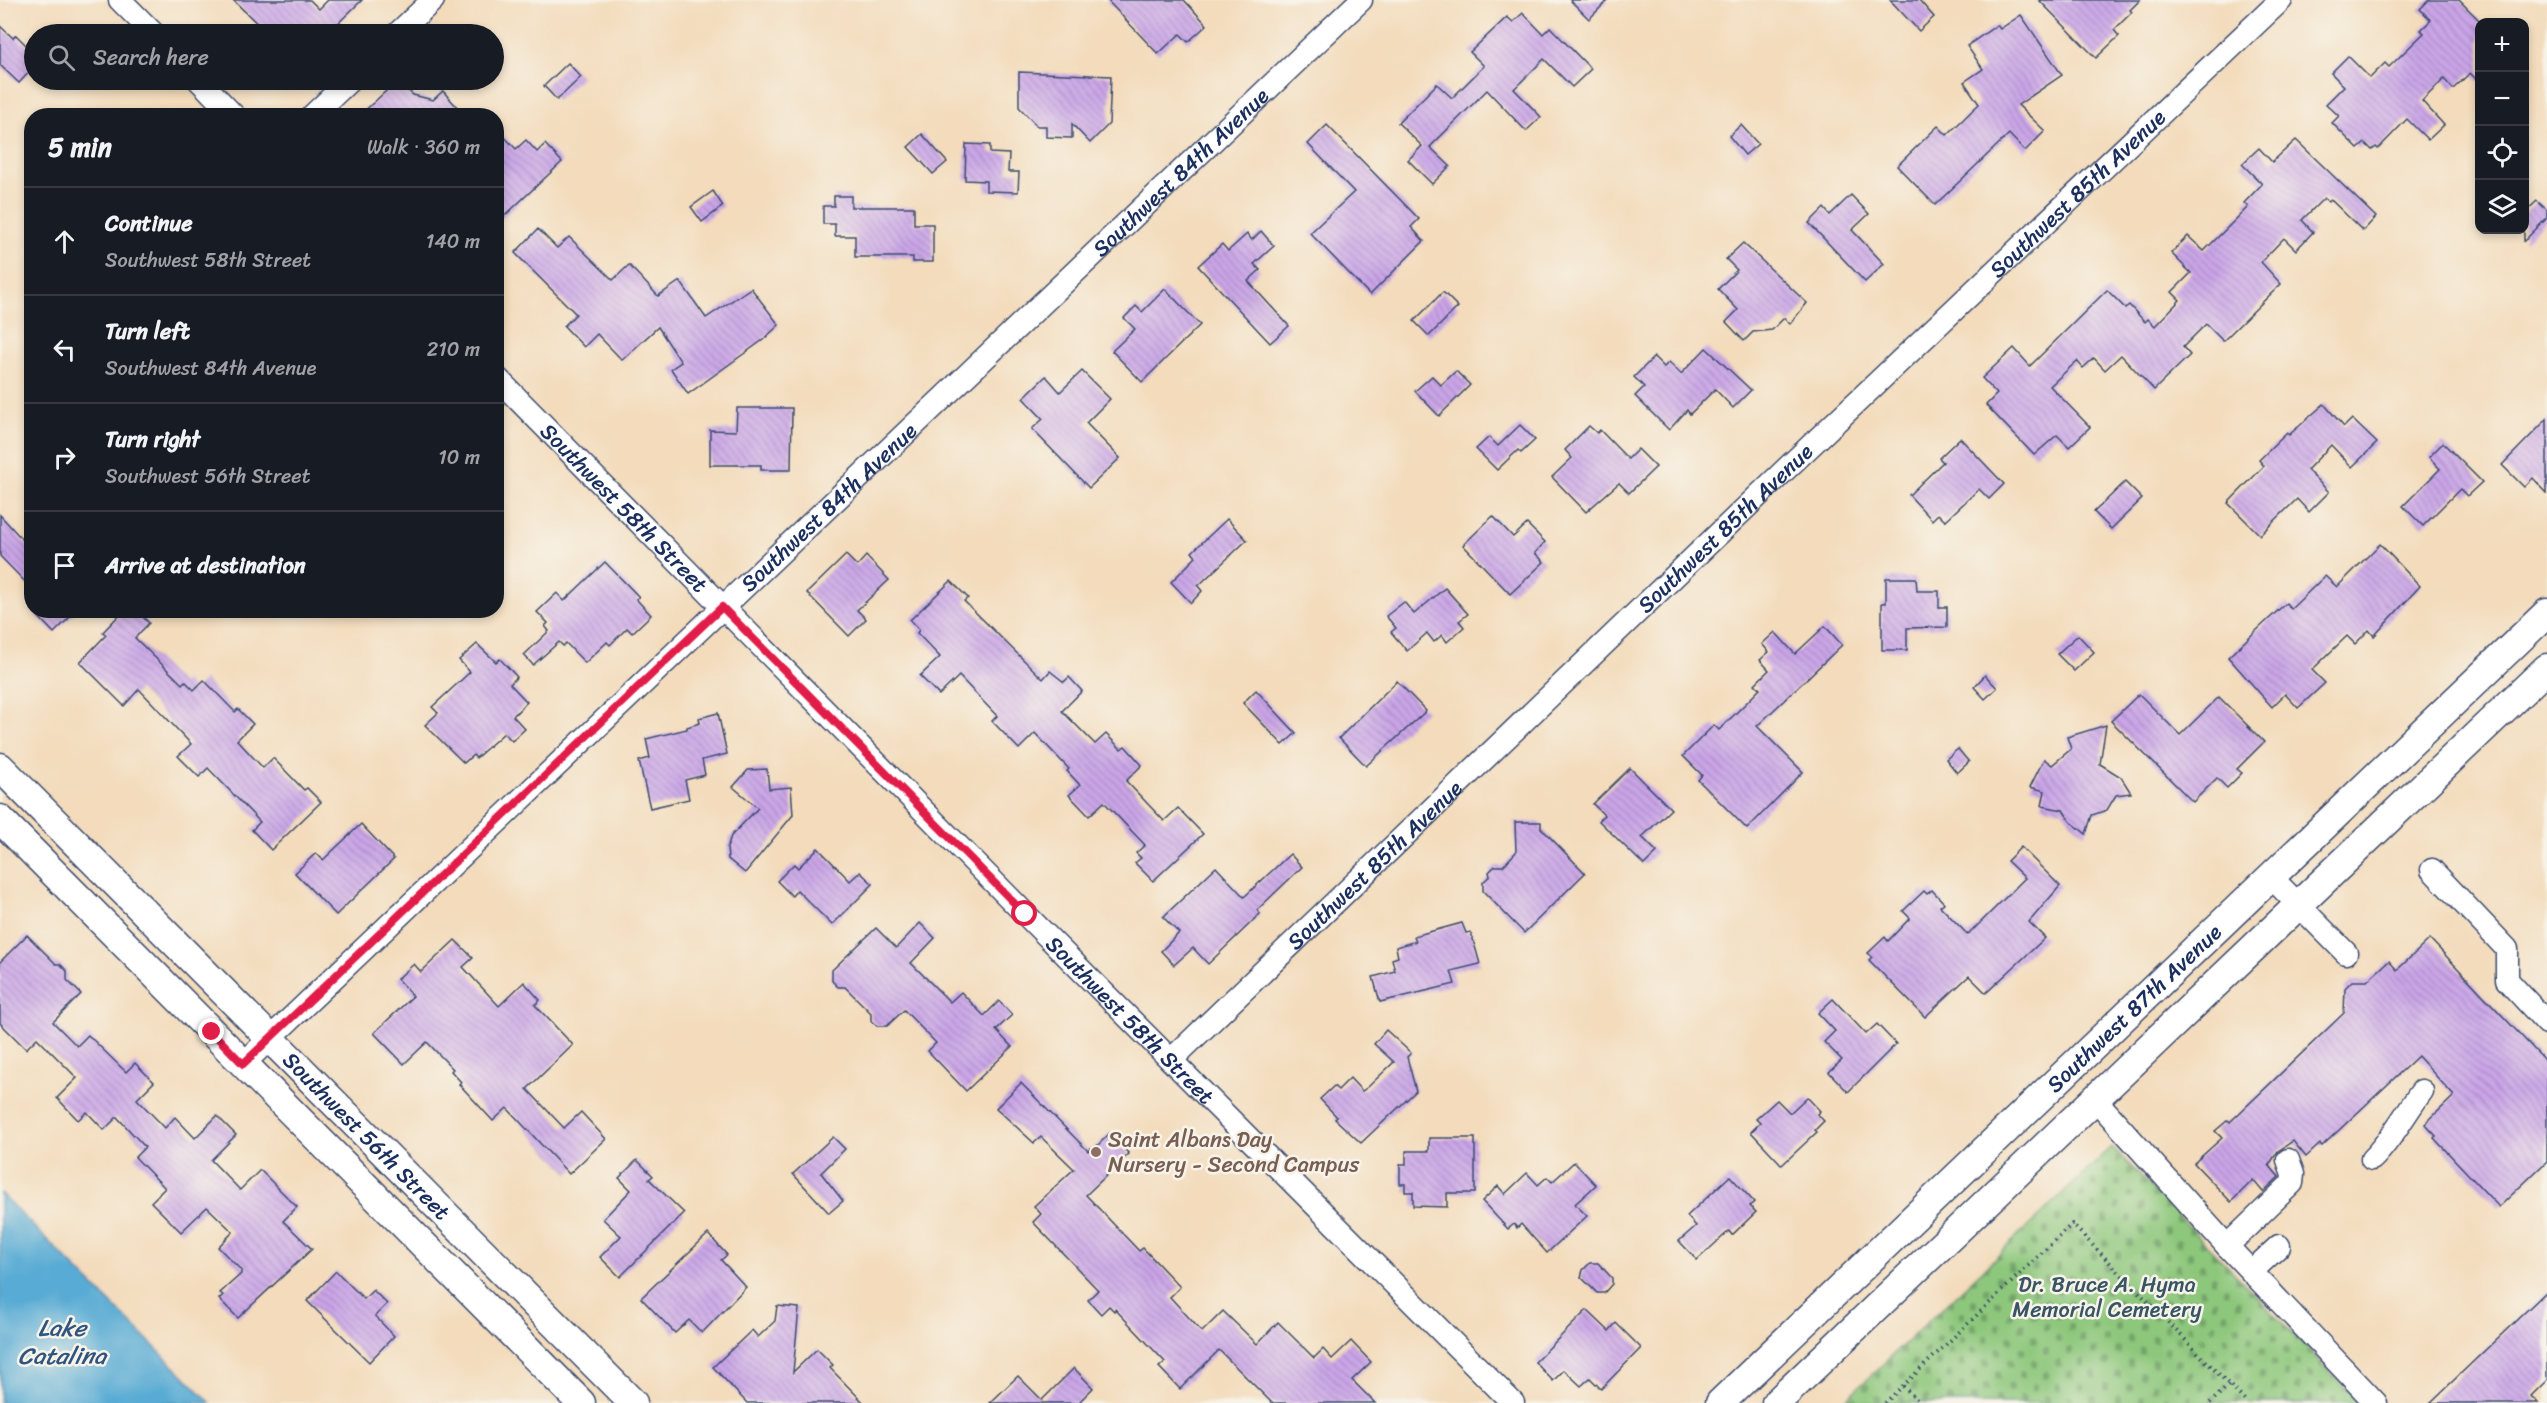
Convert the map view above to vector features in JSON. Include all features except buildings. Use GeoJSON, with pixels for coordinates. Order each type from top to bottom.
{"type":"FeatureCollection","features":[{"type":"Feature","properties":{"kind":"main road","name":"Southwest 87th Avenue"},"geometry":{"type":"LineString","coordinates":[[1720,1403],[2547,613]]}},
{"type":"Feature","properties":{"kind":"main road","name":"Southwest 87th Avenue"},"geometry":{"type":"LineString","coordinates":[[1776,1403],[2547,668]]}},
{"type":"Feature","properties":{"kind":"main road"},"geometry":{"type":"LineString","coordinates":[[2459,697],[2486,726]]}},
{"type":"Feature","properties":{"kind":"main road","name":"Southwest 56th Street"},"geometry":{"type":"LineString","coordinates":[[0,767],[633,1403]]}},
{"type":"Feature","properties":{"kind":"main road","name":"Southwest 56th Street"},"geometry":{"type":"LineString","coordinates":[[0,819],[581,1403]]}},
{"type":"Feature","properties":{"kind":"main road"},"geometry":{"type":"LineString","coordinates":[[2209,936],[2236,965]]}},
{"type":"Feature","properties":{"kind":"main road"},"geometry":{"type":"LineString","coordinates":[[2069,1070],[2095,1099]]}},
{"type":"Feature","properties":{"kind":"main road"},"geometry":{"type":"LineString","coordinates":[[1998,1138],[2024,1166]]}},
{"type":"Feature","properties":{"kind":"main road"},"geometry":{"type":"LineString","coordinates":[[1844,1284],[1870,1312]]}},
{"type":"Feature","properties":{"kind":"street"},"geometry":{"type":"LineString","coordinates":[[120,0],[144,24]]}},
{"type":"Feature","properties":{"kind":"street"},"geometry":{"type":"LineString","coordinates":[[408,24],[433,0]]}},
{"type":"Feature","properties":{"kind":"street","name":"Southwest 84th Avenue"},"geometry":{"type":"LineString","coordinates":[[243,1064],[1361,0]]}},
{"type":"Feature","properties":{"kind":"street","name":"Southwest 85th Avenue"},"geometry":{"type":"LineString","coordinates":[[1172,1060],[1785,470],[2281,0]]}},
{"type":"Feature","properties":{"kind":"street"},"geometry":{"type":"LineString","coordinates":[[209,90],[226,108]]}},
{"type":"Feature","properties":{"kind":"street"},"geometry":{"type":"LineString","coordinates":[[320,108],[339,90]]}},
{"type":"Feature","properties":{"kind":"street","name":"Southwest 58th Street"},"geometry":{"type":"LineString","coordinates":[[504,385],[1513,1403]]}},
{"type":"Feature","properties":{"kind":"street"},"geometry":{"type":"LineString","coordinates":[[2432,870],[2506,949],[2507,980],[2547,1023]]}},
{"type":"Feature","properties":{"kind":"street"},"geometry":{"type":"LineString","coordinates":[[2271,877],[2346,953]]}},
{"type":"Feature","properties":{"kind":"street"},"geometry":{"type":"LineString","coordinates":[[2372,1160],[2381,1151],[2422,1091]]}},
{"type":"Feature","properties":{"kind":"street"},"geometry":{"type":"LineString","coordinates":[[2095,1099],[2227,1246],[2376,1403]]}},
{"type":"Feature","properties":{"kind":"street"},"geometry":{"type":"LineString","coordinates":[[2227,1246],[2292,1184],[2293,1174],[2288,1160]]}},
{"type":"Feature","properties":{"kind":"street"},"geometry":{"type":"LineString","coordinates":[[2252,1271],[2279,1246]]}},
{"type":"Feature","properties":{"kind":"path"},"geometry":{"type":"LineString","coordinates":[[1885,1403],[2072,1224],[2247,1403]]}},
{"type":"Feature","properties":{"kind":"path"},"geometry":{"type":"LineString","coordinates":[[2210,1403],[2229,1384]]}},
{"type":"Feature","properties":{"kind":"path"},"geometry":{"type":"LineString","coordinates":[[1903,1386],[1920,1403]]}},
{"type":"Feature","properties":{"kind":"green space","name":"Dr. Bruce A. Hyma Memorial Cemetery"},"geometry":{"type":"Polygon","coordinates":[[[2112,1147],[2360,1403],[1842,1403],[2112,1147]]]}},
{"type":"Feature","properties":{"kind":"water","name":"Lake Catalina"},"geometry":{"type":"Polygon","coordinates":[[[0,1193],[211,1403],[0,1403],[0,1193]]]}},
{"type":"Feature","properties":{"kind":"place","name":"Saint Albans Day Nursery - Second Campus"},"geometry":{"type":"Point","coordinates":[1096,1152]}},
{"type":"Feature","properties":{"kind":"route"},"geometry":{"type":"LineString","coordinates":[[212,1032],[243,1064],[722,607],[1025,914]]}}]}
